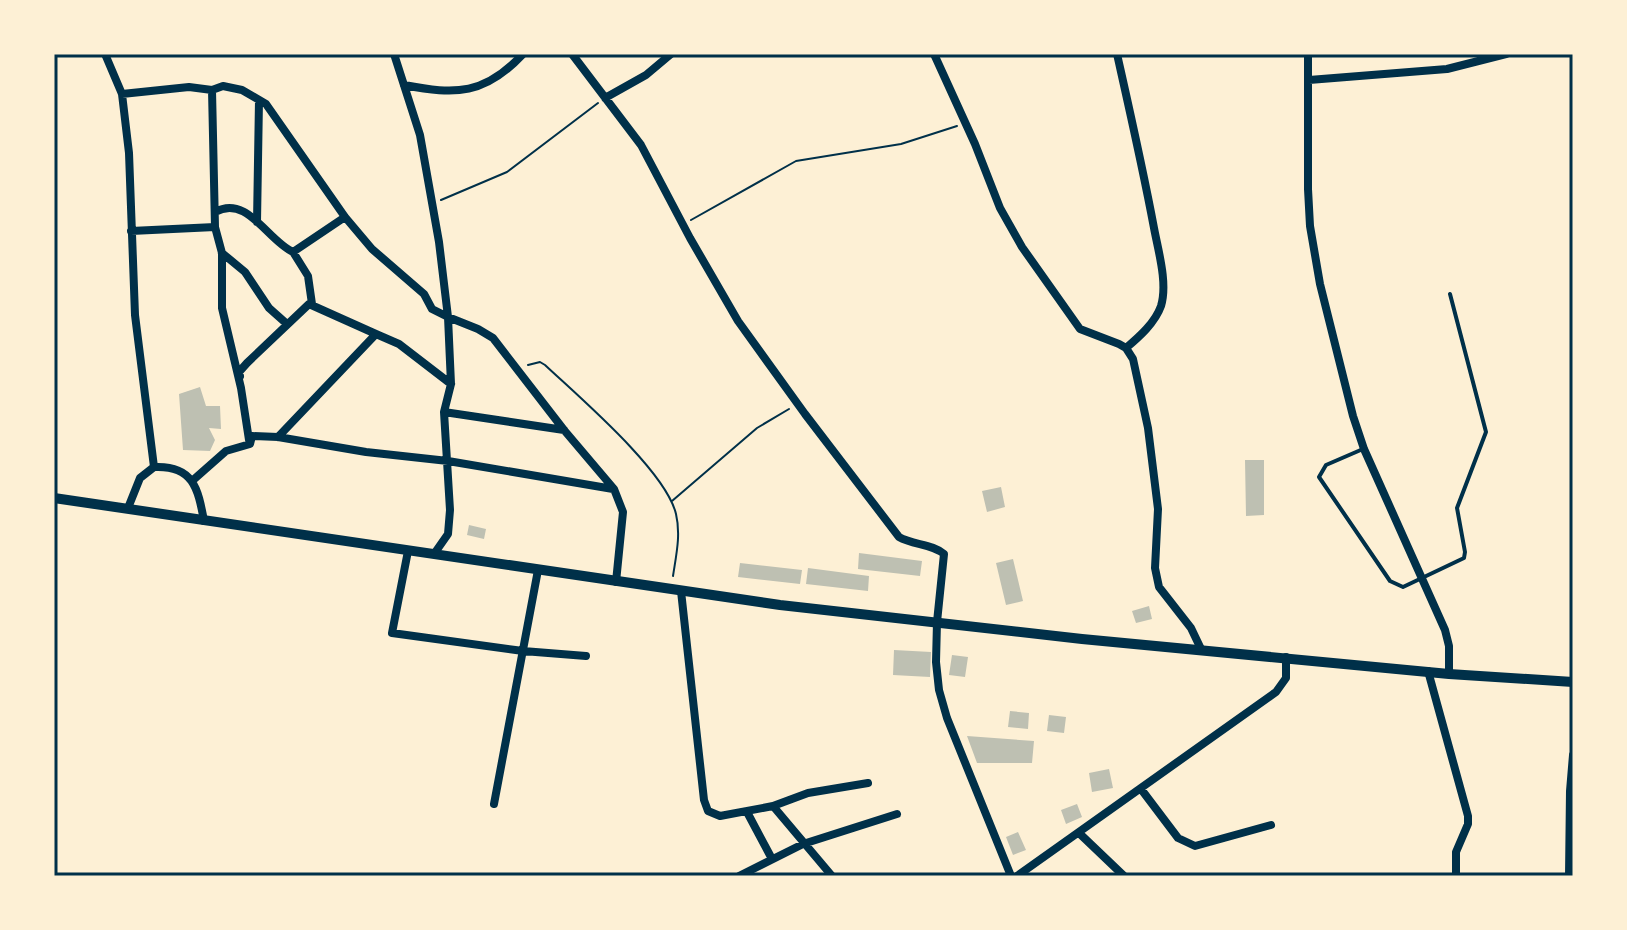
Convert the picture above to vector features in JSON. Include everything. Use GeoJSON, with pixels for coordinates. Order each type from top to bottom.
{"type":"FeatureCollection","features":[{"type":"Feature","properties":{"kind":"street"},"geometry":{"type":"LineString","coordinates":[[105,54],[122,94],[129,153],[135,315],[154,467]]}},
{"type":"Feature","properties":{"kind":"street"},"geometry":{"type":"LineString","coordinates":[[394,54],[420,135],[448,317],[451,384],[444,412],[450,510],[448,534],[434,554]]}},
{"type":"Feature","properties":{"kind":"street"},"geometry":{"type":"LineString","coordinates":[[404,85],[441,92],[461,91],[497,78],[523,54]]}},
{"type":"Feature","properties":{"kind":"street"},"geometry":{"type":"LineString","coordinates":[[572,54],[641,145],[738,321],[797,403],[899,537],[909,543],[939,549],[944,554],[937,622],[939,690],[947,718],[1014,876],[1276,692],[1286,678],[1286,657]]}},
{"type":"Feature","properties":{"kind":"street"},"geometry":{"type":"LineString","coordinates":[[605,98],[646,75],[671,54]]}},
{"type":"Feature","properties":{"kind":"street"},"geometry":{"type":"LineString","coordinates":[[934,54],[1000,208],[1072,320],[1080,329],[1126,348],[1133,359],[1148,428],[1158,509],[1155,568],[1159,587],[1191,628],[1201,649]]}},
{"type":"Feature","properties":{"kind":"street"},"geometry":{"type":"LineString","coordinates":[[1117,54],[1159,255],[1162,285],[1162,301],[1155,318],[1126,348]]}},
{"type":"Feature","properties":{"kind":"street"},"geometry":{"type":"LineString","coordinates":[[1308,54],[1310,226],[1320,284],[1353,416],[1364,449],[1445,630],[1449,646],[1449,674]]}},
{"type":"Feature","properties":{"kind":"street"},"geometry":{"type":"LineString","coordinates":[[1309,80],[1447,69],[1506,54]]}},
{"type":"Feature","properties":{"kind":"street"},"geometry":{"type":"LineString","coordinates":[[122,94],[189,87],[212,90],[223,86],[242,90],[266,104],[345,217],[372,249],[424,294],[432,309],[493,338],[614,489],[623,512],[616,582]]}},
{"type":"Feature","properties":{"kind":"street"},"geometry":{"type":"LineString","coordinates":[[212,90],[215,227],[222,253],[222,308],[241,388]]}},
{"type":"Feature","properties":{"kind":"street"},"geometry":{"type":"LineString","coordinates":[[257,222],[259,100]]}},
{"type":"Feature","properties":{"kind":"street"},"geometry":{"type":"LineString","coordinates":[[215,212],[224,207],[236,208],[293,252],[308,276],[312,304]]}},
{"type":"Feature","properties":{"kind":"street"},"geometry":{"type":"LineString","coordinates":[[293,252],[345,217]]}},
{"type":"Feature","properties":{"kind":"street"},"geometry":{"type":"LineString","coordinates":[[131,231],[215,227]]}},
{"type":"Feature","properties":{"kind":"street"},"geometry":{"type":"LineString","coordinates":[[222,253],[245,272],[269,308],[287,324]]}},
{"type":"Feature","properties":{"kind":"street"},"geometry":{"type":"LineString","coordinates":[[312,304],[340,320],[399,344],[451,384]]}},
{"type":"Feature","properties":{"kind":"street"},"geometry":{"type":"LineString","coordinates":[[250,444],[239,372],[287,324],[312,304]]}},
{"type":"Feature","properties":{"kind":"street"},"geometry":{"type":"LineString","coordinates":[[278,437],[376,334]]}},
{"type":"Feature","properties":{"kind":"street"},"geometry":{"type":"LineString","coordinates":[[444,412],[564,430]]}},
{"type":"Feature","properties":{"kind":"street"},"geometry":{"type":"LineString","coordinates":[[250,444],[252,436],[278,437],[614,489]]}},
{"type":"Feature","properties":{"kind":"street"},"geometry":{"type":"LineString","coordinates":[[192,481],[226,451],[250,444]]}},
{"type":"Feature","properties":{"kind":"street"},"geometry":{"type":"LineString","coordinates":[[128,508],[140,478],[154,467],[169,467],[192,481],[198,490],[204,521]]}},
{"type":"Feature","properties":{"kind":"street"},"geometry":{"type":"LineString","coordinates":[[54,498],[616,582],[937,622],[1449,674],[1573,682]]}},
{"type":"Feature","properties":{"kind":"street"},"geometry":{"type":"LineString","coordinates":[[408,551],[392,633],[523,651],[586,656]]}},
{"type":"Feature","properties":{"kind":"street"},"geometry":{"type":"LineString","coordinates":[[494,804],[538,570]]}},
{"type":"Feature","properties":{"kind":"street"},"geometry":{"type":"LineString","coordinates":[[676,590],[708,811],[713,814],[747,812],[808,793],[868,783]]}},
{"type":"Feature","properties":{"kind":"street"},"geometry":{"type":"LineString","coordinates":[[1428,671],[1468,816],[1468,824],[1456,852],[1456,876]]}},
{"type":"Feature","properties":{"kind":"street"},"geometry":{"type":"LineString","coordinates":[[1569,876],[1573,755]]}},
{"type":"Feature","properties":{"kind":"street"},"geometry":{"type":"LineString","coordinates":[[1141,789],[1186,844],[1195,846],[1271,825]]}},
{"type":"Feature","properties":{"kind":"street"},"geometry":{"type":"LineString","coordinates":[[773,806],[832,876]]}},
{"type":"Feature","properties":{"kind":"street"},"geometry":{"type":"LineString","coordinates":[[747,812],[772,859]]}},
{"type":"Feature","properties":{"kind":"street"},"geometry":{"type":"LineString","coordinates":[[739,876],[803,844],[897,814]]}},
{"type":"Feature","properties":{"kind":"street"},"geometry":{"type":"LineString","coordinates":[[1079,833],[1121,875]]}},
{"type":"Feature","properties":{"kind":"street"},"geometry":{"type":"LineString","coordinates":[[1031,866],[1040,876]]}},
{"type":"Feature","properties":{"kind":"lane"},"geometry":{"type":"LineString","coordinates":[[1364,449],[1326,465],[1320,470],[1319,477],[1390,581],[1403,587],[1464,558],[1457,508],[1486,432],[1450,294]]}},
{"type":"Feature","properties":{"kind":"path"},"geometry":{"type":"LineString","coordinates":[[432,203],[507,172],[605,98]]}},
{"type":"Feature","properties":{"kind":"path"},"geometry":{"type":"LineString","coordinates":[[683,224],[796,161],[901,144],[965,124]]}},
{"type":"Feature","properties":{"kind":"path"},"geometry":{"type":"LineString","coordinates":[[516,370],[532,363],[545,365],[605,422],[659,480],[675,510],[679,530],[676,590]]}},
{"type":"Feature","properties":{"kind":"path"},"geometry":{"type":"LineString","coordinates":[[671,502],[757,428],[797,403]]}},
{"type":"Feature","properties":{"kind":"building"},"geometry":{"type":"Polygon","coordinates":[[[200,387],[206,406],[220,406],[221,429],[209,428],[215,440],[210,451],[183,450],[179,394],[200,387]]]}},
{"type":"Feature","properties":{"kind":"building"},"geometry":{"type":"Polygon","coordinates":[[[1245,460],[1264,460],[1264,515],[1246,516],[1245,460]]]}},
{"type":"Feature","properties":{"kind":"building"},"geometry":{"type":"Polygon","coordinates":[[[1001,487],[1005,507],[987,512],[982,491],[1001,487]]]}},
{"type":"Feature","properties":{"kind":"building"},"geometry":{"type":"Polygon","coordinates":[[[469,525],[486,529],[484,539],[467,535],[469,525]]]}},
{"type":"Feature","properties":{"kind":"building"},"geometry":{"type":"Polygon","coordinates":[[[859,553],[922,561],[920,576],[858,569],[859,553]]]}},
{"type":"Feature","properties":{"kind":"building"},"geometry":{"type":"Polygon","coordinates":[[[1013,559],[1023,601],[1006,605],[996,563],[1013,559]]]}},
{"type":"Feature","properties":{"kind":"building"},"geometry":{"type":"Polygon","coordinates":[[[740,563],[802,570],[800,584],[738,577],[740,563]]]}},
{"type":"Feature","properties":{"kind":"building"},"geometry":{"type":"Polygon","coordinates":[[[808,568],[869,576],[868,591],[806,584],[808,568]]]}},
{"type":"Feature","properties":{"kind":"building"},"geometry":{"type":"Polygon","coordinates":[[[1149,606],[1152,619],[1136,623],[1132,611],[1149,606]]]}},
{"type":"Feature","properties":{"kind":"building"},"geometry":{"type":"Polygon","coordinates":[[[894,650],[931,652],[930,677],[893,675],[894,650]]]}},
{"type":"Feature","properties":{"kind":"building"},"geometry":{"type":"Polygon","coordinates":[[[952,655],[968,657],[965,677],[949,675],[952,655]]]}},
{"type":"Feature","properties":{"kind":"building"},"geometry":{"type":"Polygon","coordinates":[[[1010,711],[1029,713],[1028,729],[1008,727],[1010,711]]]}},
{"type":"Feature","properties":{"kind":"building"},"geometry":{"type":"Polygon","coordinates":[[[1049,715],[1066,717],[1064,733],[1047,731],[1049,715]]]}},
{"type":"Feature","properties":{"kind":"building"},"geometry":{"type":"Polygon","coordinates":[[[967,736],[1034,741],[1032,763],[977,763],[967,736]]]}},
{"type":"Feature","properties":{"kind":"building"},"geometry":{"type":"Polygon","coordinates":[[[1109,769],[1113,788],[1092,792],[1089,773],[1109,769]]]}},
{"type":"Feature","properties":{"kind":"building"},"geometry":{"type":"Polygon","coordinates":[[[1077,804],[1082,817],[1066,824],[1061,810],[1077,804]]]}},
{"type":"Feature","properties":{"kind":"building"},"geometry":{"type":"Polygon","coordinates":[[[1018,832],[1026,850],[1013,855],[1006,837],[1018,832]]]}}]}
